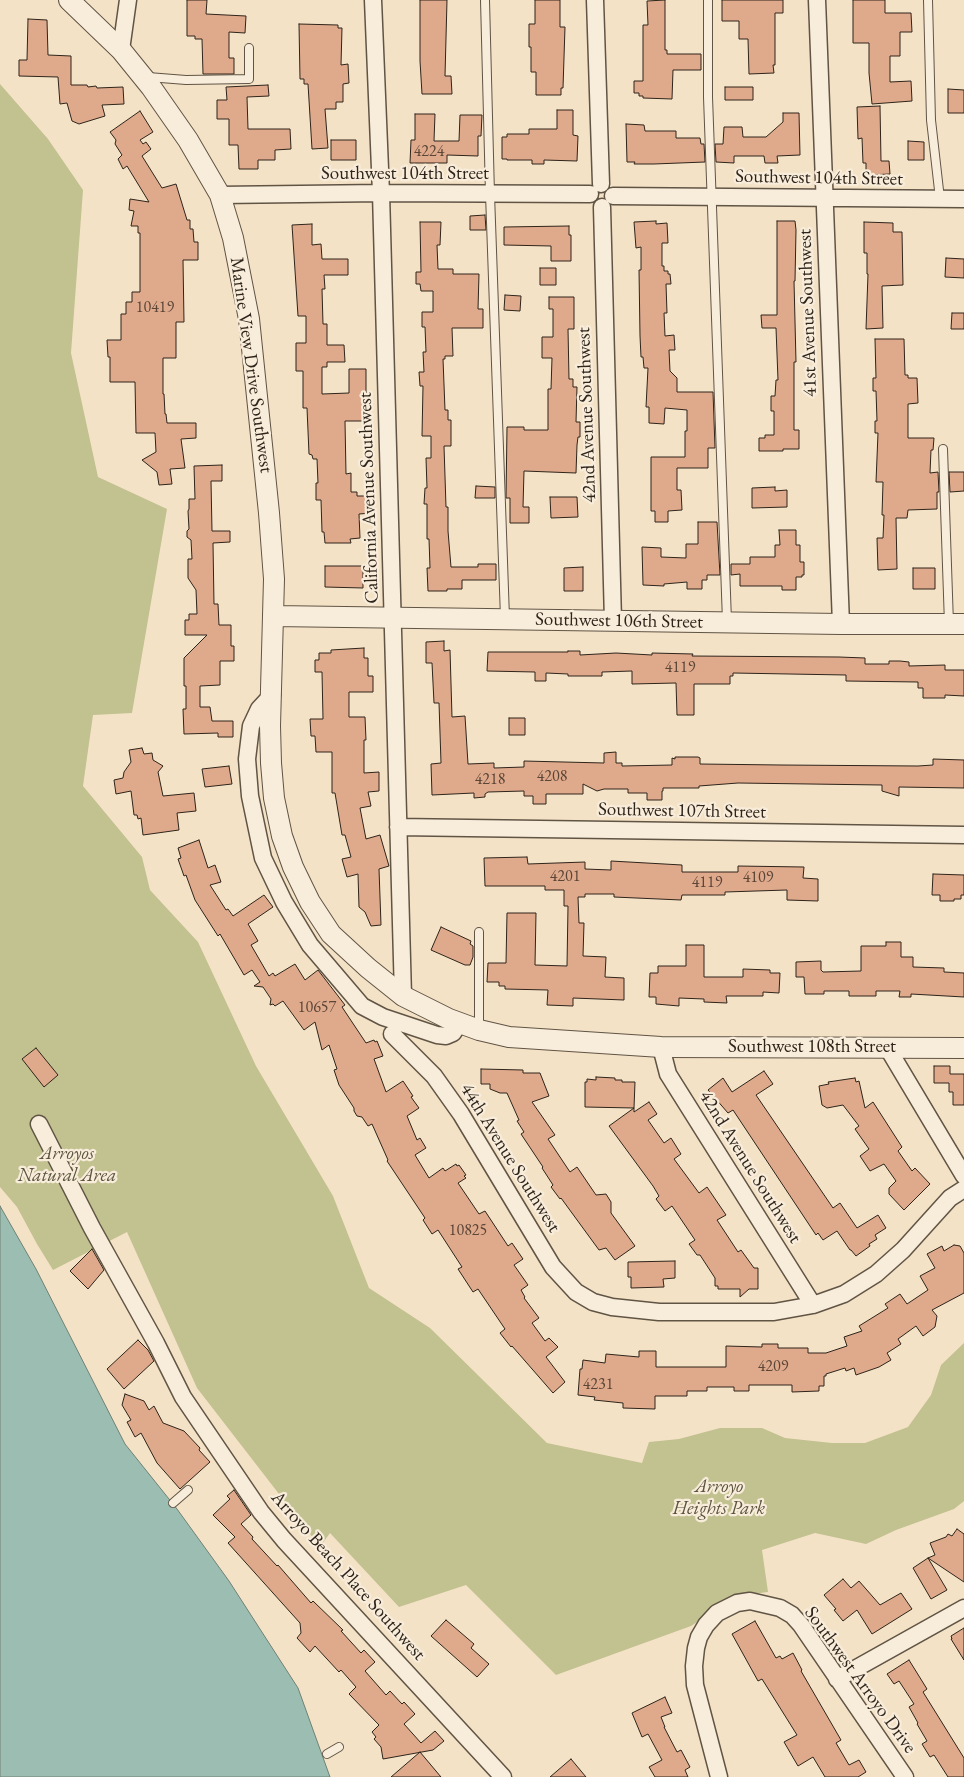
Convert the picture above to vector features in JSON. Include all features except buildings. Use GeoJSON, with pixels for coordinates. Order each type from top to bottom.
{"type":"FeatureCollection","features":[{"type":"Feature","properties":{"kind":"street","name":"Marine View Drive Southwest"},"geometry":{"type":"LineString","coordinates":[[69,0],[121,50],[144,77],[188,140],[220,195],[233,238],[249,319],[274,580],[271,763],[274,798],[282,836],[293,867],[310,902],[331,934],[368,968],[403,996],[479,1030],[509,1037],[661,1047]]}},
{"type":"Feature","properties":{"kind":"street"},"geometry":{"type":"LineString","coordinates":[[121,50],[128,0]]}},
{"type":"Feature","properties":{"kind":"street","name":"California Avenue Southwest"},"geometry":{"type":"LineString","coordinates":[[373,0],[381,193],[403,996]]}},
{"type":"Feature","properties":{"kind":"street"},"geometry":{"type":"LineString","coordinates":[[595,0],[596,189],[608,186],[610,189],[607,202]]}},
{"type":"Feature","properties":{"kind":"street","name":"41st Avenue Southwest"},"geometry":{"type":"LineString","coordinates":[[817,0],[841,624]]}},
{"type":"Feature","properties":{"kind":"street","name":"Southwest 104th Street"},"geometry":{"type":"LineString","coordinates":[[220,195],[490,194],[596,189]]}},
{"type":"Feature","properties":{"kind":"street","name":"Southwest 104th Street"},"geometry":{"type":"LineString","coordinates":[[607,202],[712,197],[964,199]]}},
{"type":"Feature","properties":{"kind":"street","name":"42nd Avenue Southwest"},"geometry":{"type":"LineString","coordinates":[[607,202],[613,621]]}},
{"type":"Feature","properties":{"kind":"street","name":"Southwest 106th Street"},"geometry":{"type":"LineString","coordinates":[[274,616],[727,623],[956,624]]}},
{"type":"Feature","properties":{"kind":"street"},"geometry":{"type":"LineString","coordinates":[[272,695],[259,710],[251,726],[247,759],[250,796],[263,858],[284,902],[310,945],[362,1006],[383,1017],[437,1035],[446,1036],[453,1033],[460,1022]]}},
{"type":"Feature","properties":{"kind":"street","name":"Southwest 107th Street"},"geometry":{"type":"LineString","coordinates":[[398,827],[964,835]]}},
{"type":"Feature","properties":{"kind":"street","name":"44th Avenue Southwest"},"geometry":{"type":"LineString","coordinates":[[392,1034],[434,1076],[461,1114],[553,1267],[576,1292],[593,1302],[612,1307],[659,1312],[774,1312],[813,1305]]}},
{"type":"Feature","properties":{"kind":"street","name":"42nd Avenue Southwest"},"geometry":{"type":"LineString","coordinates":[[661,1047],[668,1074],[813,1305]]}},
{"type":"Feature","properties":{"kind":"street","name":"Southwest 108th Street"},"geometry":{"type":"LineString","coordinates":[[661,1047],[964,1048]]}},
{"type":"Feature","properties":{"kind":"street"},"geometry":{"type":"LineString","coordinates":[[887,1047],[964,1176]]}},
{"type":"Feature","properties":{"kind":"street","name":"Arroyo Beach Place Southwest"},"geometry":{"type":"LineString","coordinates":[[39,1124],[92,1228],[156,1343],[183,1397],[261,1512],[284,1540],[503,1777]]}},
{"type":"Feature","properties":{"kind":"street"},"geometry":{"type":"LineString","coordinates":[[813,1305],[844,1294],[876,1274],[903,1250],[950,1198],[964,1189]]}},
{"type":"Feature","properties":{"kind":"street","name":"Southwest Arroyo Drive"},"geometry":{"type":"LineString","coordinates":[[719,1777],[695,1685],[694,1666],[699,1637],[706,1625],[717,1613],[737,1603],[750,1601],[780,1608],[792,1615],[801,1625],[905,1777]]}},
{"type":"Feature","properties":{"kind":"street"},"geometry":{"type":"LineString","coordinates":[[837,1679],[964,1608]]}},
{"type":"Feature","properties":{"kind":"lane"},"geometry":{"type":"LineString","coordinates":[[485,0],[505,620]]}},
{"type":"Feature","properties":{"kind":"lane"},"geometry":{"type":"LineString","coordinates":[[708,0],[708,97],[727,623]]}},
{"type":"Feature","properties":{"kind":"lane"},"geometry":{"type":"LineString","coordinates":[[928,0],[931,120],[940,199]]}},
{"type":"Feature","properties":{"kind":"lane"},"geometry":{"type":"LineString","coordinates":[[144,77],[186,80],[249,79],[249,48]]}},
{"type":"Feature","properties":{"kind":"lane"},"geometry":{"type":"LineString","coordinates":[[943,449],[956,624]]}},
{"type":"Feature","properties":{"kind":"lane"},"geometry":{"type":"LineString","coordinates":[[479,932],[479,1030]]}},
{"type":"Feature","properties":{"kind":"lane"},"geometry":{"type":"LineString","coordinates":[[173,1503],[188,1490]]}},
{"type":"Feature","properties":{"kind":"lane"},"geometry":{"type":"LineString","coordinates":[[327,1754],[339,1747]]}},
{"type":"Feature","properties":{"kind":"green space"},"geometry":{"type":"Polygon","coordinates":[[[0,84],[48,139],[83,190],[71,353],[98,477],[167,509],[132,713],[93,715],[83,786],[142,857],[150,890],[198,942],[256,1066],[333,1196],[369,1288],[430,1328],[547,1443],[642,1463],[649,1442],[679,1439],[720,1428],[762,1428],[785,1438],[832,1443],[865,1443],[908,1427],[931,1395],[941,1365],[964,1343],[964,1501],[954,1509],[896,1530],[866,1544],[815,1533],[762,1550],[768,1592],[737,1596],[691,1626],[556,1675],[466,1585],[399,1607],[330,1533],[320,1547],[197,1388],[127,1232],[53,1270],[17,1207],[0,1187],[0,84]]]}},
{"type":"Feature","properties":{"kind":"water"},"geometry":{"type":"Polygon","coordinates":[[[0,1206],[36,1269],[125,1444],[177,1509],[229,1581],[298,1688],[330,1777],[0,1777],[0,1206]]]}},
{"type":"Feature","properties":{"kind":"park label","name":"Arroyos Natural Area"},"geometry":{"type":"Point","coordinates":[67,1165]}},
{"type":"Feature","properties":{"kind":"park label","name":"Arroyo Heights Park"},"geometry":{"type":"Point","coordinates":[719,1498]}}]}
